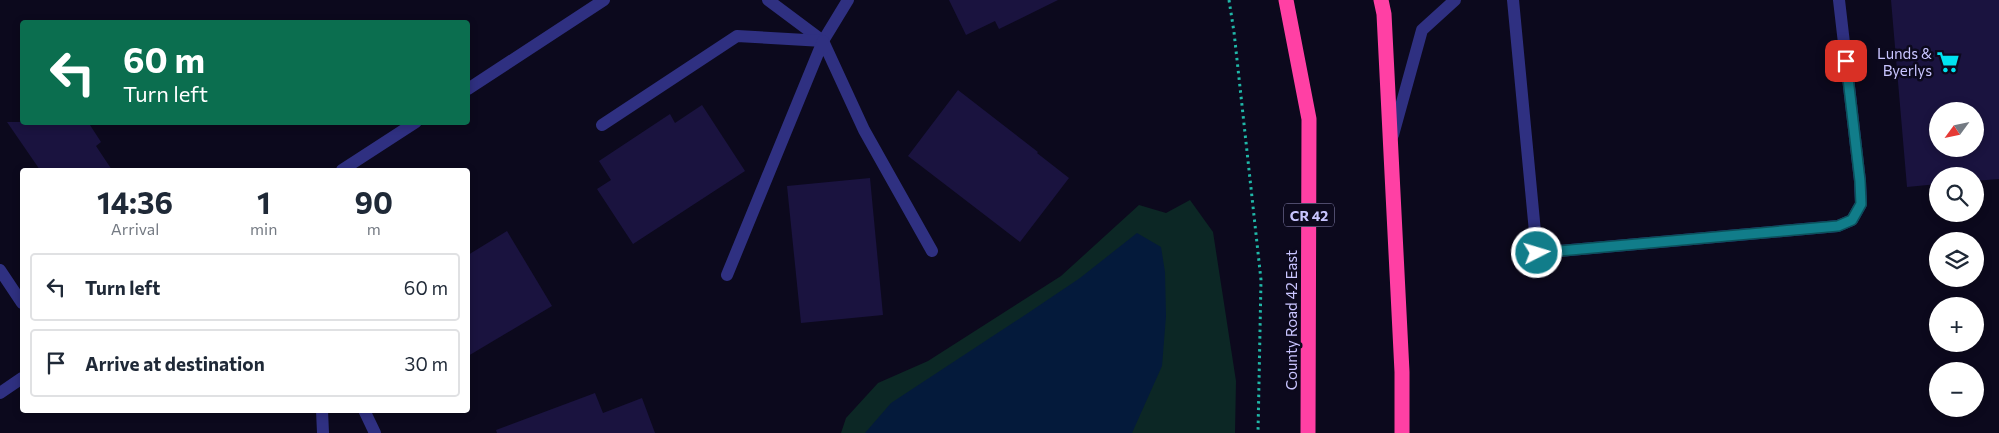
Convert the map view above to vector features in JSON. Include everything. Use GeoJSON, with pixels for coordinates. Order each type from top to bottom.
{"type":"FeatureCollection","features":[{"type":"Feature","properties":{"kind":"highway","name":"County Road 42 East"},"geometry":{"type":"LineString","coordinates":[[1286,0],[1309,119],[1308,433]]}},
{"type":"Feature","properties":{"kind":"highway"},"geometry":{"type":"LineString","coordinates":[[1381,0],[1384,14],[1402,363],[1402,433]]}},
{"type":"Feature","properties":{"kind":"street"},"geometry":{"type":"LineString","coordinates":[[470,88],[604,0]]}},
{"type":"Feature","properties":{"kind":"street"},"geometry":{"type":"LineString","coordinates":[[768,0],[823,41],[864,130],[932,251]]}},
{"type":"Feature","properties":{"kind":"street"},"geometry":{"type":"LineString","coordinates":[[726,275],[823,41],[848,0]]}},
{"type":"Feature","properties":{"kind":"street"},"geometry":{"type":"LineString","coordinates":[[1390,142],[1422,30],[1455,0]]}},
{"type":"Feature","properties":{"kind":"street"},"geometry":{"type":"LineString","coordinates":[[1513,0],[1537,253],[1838,226],[1852,220],[1861,204],[1860,181],[1839,0]]}},
{"type":"Feature","properties":{"kind":"street"},"geometry":{"type":"LineString","coordinates":[[602,125],[737,36],[823,41]]}},
{"type":"Feature","properties":{"kind":"street"},"geometry":{"type":"LineString","coordinates":[[345,168],[411,125]]}},
{"type":"Feature","properties":{"kind":"street"},"geometry":{"type":"LineString","coordinates":[[0,270],[20,300]]}},
{"type":"Feature","properties":{"kind":"street"},"geometry":{"type":"LineString","coordinates":[[0,393],[20,379]]}},
{"type":"Feature","properties":{"kind":"street"},"geometry":{"type":"LineString","coordinates":[[322,413],[323,433]]}},
{"type":"Feature","properties":{"kind":"street"},"geometry":{"type":"LineString","coordinates":[[365,413],[375,433]]}},
{"type":"Feature","properties":{"kind":"path"},"geometry":{"type":"LineString","coordinates":[[1229,0],[1261,280],[1258,433]]}},
{"type":"Feature","properties":{"kind":"green space"},"geometry":{"type":"Polygon","coordinates":[[[1190,200],[1213,232],[1236,381],[1235,433],[841,433],[846,418],[878,383],[928,361],[1061,276],[1139,205],[1166,213],[1190,200]]]}},
{"type":"Feature","properties":{"kind":"water"},"geometry":{"type":"Polygon","coordinates":[[[1137,233],[1161,247],[1165,272],[1166,316],[1162,366],[1132,433],[865,433],[891,403],[1080,278],[1137,233]]]}},
{"type":"Feature","properties":{"kind":"building"},"geometry":{"type":"Polygon","coordinates":[[[949,0],[1058,0],[999,29],[995,21],[966,35],[949,0]]]}},
{"type":"Feature","properties":{"kind":"building","name":"Lunds & Byerlys"},"geometry":{"type":"Polygon","coordinates":[[[1891,0],[1999,0],[1999,179],[1984,180],[1984,167],[1929,167],[1929,185],[1907,187],[1891,0]]]}},
{"type":"Feature","properties":{"kind":"building"},"geometry":{"type":"Polygon","coordinates":[[[958,90],[1069,178],[1020,242],[908,156],[958,90]]]}},
{"type":"Feature","properties":{"kind":"building"},"geometry":{"type":"Polygon","coordinates":[[[702,105],[745,171],[633,244],[597,189],[611,180],[599,161],[670,114],[675,123],[702,105]]]}},
{"type":"Feature","properties":{"kind":"building"},"geometry":{"type":"Polygon","coordinates":[[[7,122],[20,122],[20,125],[90,125],[101,142],[96,146],[111,168],[39,168],[7,122]]]}},
{"type":"Feature","properties":{"kind":"building"},"geometry":{"type":"Polygon","coordinates":[[[870,178],[883,315],[801,323],[787,186],[870,178]]]}},
{"type":"Feature","properties":{"kind":"building"},"geometry":{"type":"Polygon","coordinates":[[[507,231],[552,306],[470,355],[470,254],[507,231]]]}},
{"type":"Feature","properties":{"kind":"building"},"geometry":{"type":"Polygon","coordinates":[[[595,393],[603,413],[642,398],[655,433],[497,433],[496,430],[595,393]]]}},
{"type":"Feature","properties":{"kind":"place","name":"Lunds & Byerlys"},"geometry":{"type":"Point","coordinates":[1948,62]}},
{"type":"Feature","properties":{"kind":"route"},"geometry":{"type":"LineString","coordinates":[[1537,253],[1838,226],[1852,220],[1861,204],[1846,61]]}}]}
